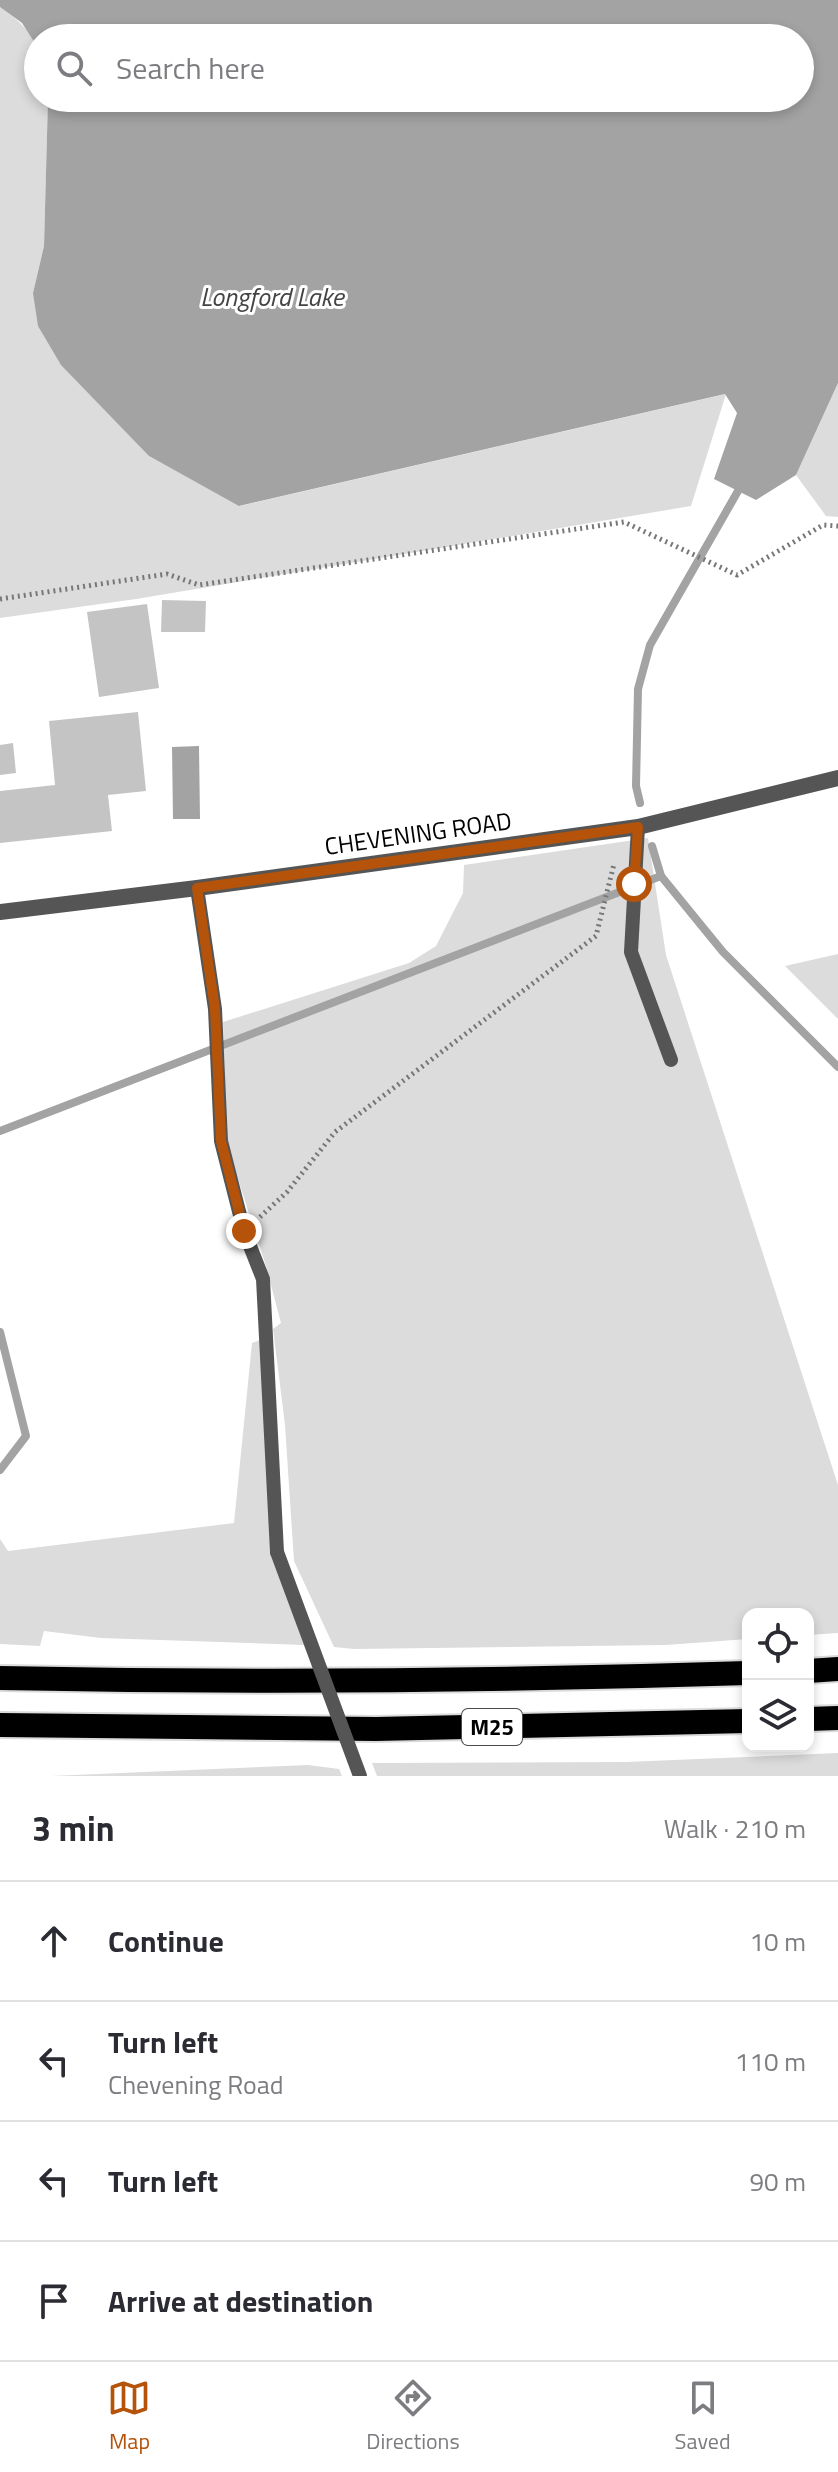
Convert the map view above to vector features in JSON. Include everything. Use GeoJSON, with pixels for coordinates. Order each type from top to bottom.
{"type":"FeatureCollection","features":[{"type":"Feature","properties":{"kind":"highway"},"geometry":{"type":"LineString","coordinates":[[814,1671],[838,1669]]}},
{"type":"Feature","properties":{"kind":"highway","name":"M25"},"geometry":{"type":"LineString","coordinates":[[0,1678],[453,1681],[742,1673]]}},
{"type":"Feature","properties":{"kind":"highway"},"geometry":{"type":"LineString","coordinates":[[814,1719],[838,1718]]}},
{"type":"Feature","properties":{"kind":"highway","name":"M25"},"geometry":{"type":"LineString","coordinates":[[0,1725],[376,1729],[742,1721]]}},
{"type":"Feature","properties":{"kind":"highway","name":"M25"},"geometry":{"type":"LineString","coordinates":[[0,1742],[91,1727]]}},
{"type":"Feature","properties":{"kind":"street","name":"CHEVENING ROAD"},"geometry":{"type":"LineString","coordinates":[[0,912],[638,827],[838,778]]}},
{"type":"Feature","properties":{"kind":"lane"},"geometry":{"type":"LineString","coordinates":[[638,827],[631,952],[671,1060]]}},
{"type":"Feature","properties":{"kind":"lane"},"geometry":{"type":"LineString","coordinates":[[197,888],[216,1029],[221,1141],[244,1231],[263,1279],[277,1552],[360,1776]]}},
{"type":"Feature","properties":{"kind":"path"},"geometry":{"type":"LineString","coordinates":[[0,599],[167,574],[199,585],[624,522],[737,575],[823,525],[838,526]]}},
{"type":"Feature","properties":{"kind":"path"},"geometry":{"type":"LineString","coordinates":[[244,1231],[287,1192],[335,1132],[596,936],[611,878]]}},
{"type":"Feature","properties":{"kind":"shaded area"},"geometry":{"type":"Polygon","coordinates":[[[0,7],[24,27],[24,112],[48,112],[44,246],[33,293],[149,456],[240,506],[726,394],[691,506],[136,599],[0,618],[0,7]]]}},
{"type":"Feature","properties":{"kind":"shaded area"},"geometry":{"type":"Polygon","coordinates":[[[838,383],[838,517],[826,516],[796,475],[838,383]]]}},
{"type":"Feature","properties":{"kind":"shaded area"},"geometry":{"type":"Polygon","coordinates":[[[648,838],[666,955],[838,1485],[838,1633],[814,1635],[814,1608],[742,1608],[742,1639],[666,1645],[334,1647],[294,1561],[285,1425],[273,1329],[281,1323],[227,1145],[223,1022],[409,963],[436,946],[463,893],[464,865],[648,838]]]}},
{"type":"Feature","properties":{"kind":"shaded area"},"geometry":{"type":"Polygon","coordinates":[[[838,954],[838,1019],[785,966],[838,954]]]}},
{"type":"Feature","properties":{"kind":"shaded area"},"geometry":{"type":"Polygon","coordinates":[[[260,1340],[271,1552],[304,1645],[101,1638],[44,1631],[40,1646],[0,1644],[0,1539],[8,1551],[234,1523],[252,1343],[260,1340]]]}},
{"type":"Feature","properties":{"kind":"shaded area"},"geometry":{"type":"Polygon","coordinates":[[[838,1753],[838,1776],[377,1776],[372,1763],[626,1762],[838,1753]]]}},
{"type":"Feature","properties":{"kind":"shaded area"},"geometry":{"type":"Polygon","coordinates":[[[308,1765],[339,1769],[342,1776],[51,1776],[308,1765]]]}},
{"type":"Feature","properties":{"kind":"water","name":"Longford Lake"},"geometry":{"type":"Polygon","coordinates":[[[0,0],[838,0],[838,383],[796,475],[756,500],[714,479],[737,413],[725,394],[239,506],[149,456],[61,365],[38,326],[33,293],[44,246],[48,112],[814,112],[814,24],[24,26],[0,7],[0,0]]]}},
{"type":"Feature","properties":{"kind":"water"},"geometry":{"type":"Polygon","coordinates":[[[199,746],[200,819],[173,819],[172,747],[199,746]]]}},
{"type":"Feature","properties":{"kind":"building"},"geometry":{"type":"Polygon","coordinates":[[[162,600],[206,601],[205,632],[161,632],[162,600]]]}},
{"type":"Feature","properties":{"kind":"building"},"geometry":{"type":"Polygon","coordinates":[[[147,604],[159,688],[99,697],[87,612],[147,604]]]}},
{"type":"Feature","properties":{"kind":"building"},"geometry":{"type":"Polygon","coordinates":[[[138,712],[146,791],[108,795],[112,831],[0,843],[0,791],[55,785],[49,721],[138,712]]]}},
{"type":"Feature","properties":{"kind":"building"},"geometry":{"type":"Polygon","coordinates":[[[13,743],[16,773],[0,775],[0,745],[13,743]]]}},
{"type":"Feature","properties":{"kind":"waterway"},"geometry":{"type":"LineString","coordinates":[[640,803],[636,786],[638,689],[650,645],[738,491]]}},
{"type":"Feature","properties":{"kind":"waterway"},"geometry":{"type":"LineString","coordinates":[[652,846],[661,876],[723,952],[838,1067]]}},
{"type":"Feature","properties":{"kind":"waterway"},"geometry":{"type":"LineString","coordinates":[[0,1131],[661,876]]}},
{"type":"Feature","properties":{"kind":"waterway"},"geometry":{"type":"LineString","coordinates":[[0,1332],[26,1436],[0,1470]]}},
{"type":"Feature","properties":{"kind":"route"},"geometry":{"type":"LineString","coordinates":[[244,1231],[221,1141],[215,1009],[197,888],[638,827],[634,884]]}}]}
